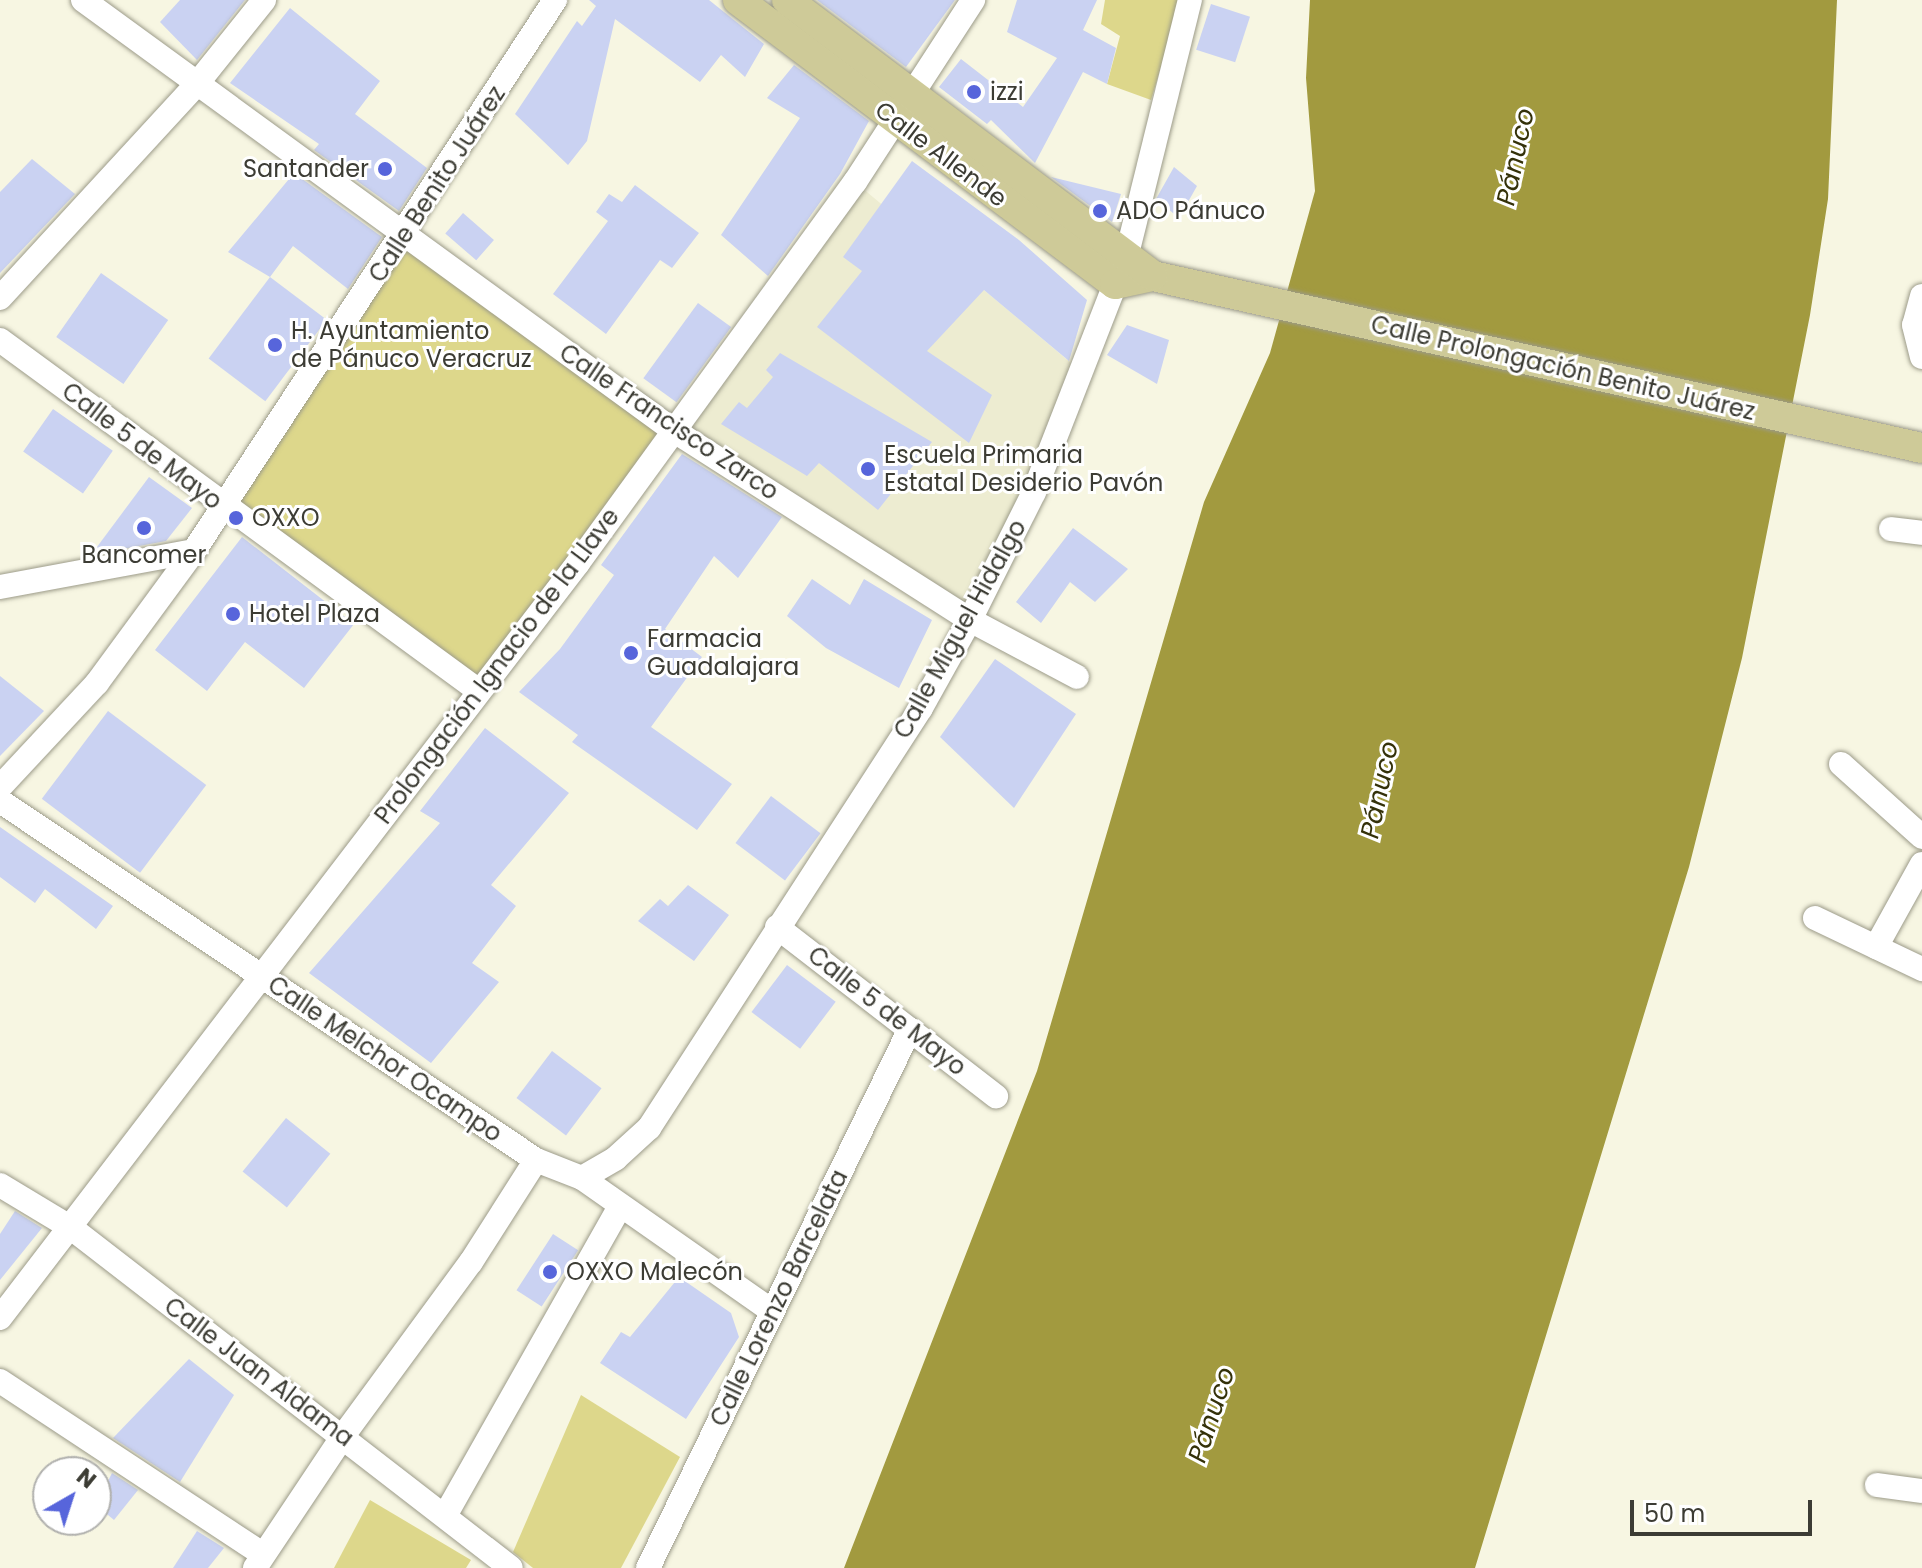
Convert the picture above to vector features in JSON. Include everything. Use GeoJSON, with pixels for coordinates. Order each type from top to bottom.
{"type":"FeatureCollection","features":[{"type":"Feature","properties":{"kind":"main road","name":"Calle Allende"},"geometry":{"type":"LineString","coordinates":[[738,0],[1127,254],[1153,276]]}},
{"type":"Feature","properties":{"kind":"main road","name":"Calle Allende"},"geometry":{"type":"LineString","coordinates":[[787,0],[903,109],[1115,284],[1153,276],[1215,291]]}},
{"type":"Feature","properties":{"kind":"main road","name":"Calle Prolongación Benito Juárez"},"geometry":{"type":"LineString","coordinates":[[1215,291],[1917,446]]}},
{"type":"Feature","properties":{"kind":"street","name":"Calle Francisco Zarco"},"geometry":{"type":"LineString","coordinates":[[83,0],[673,430],[970,620],[1077,677]]}},
{"type":"Feature","properties":{"kind":"street"},"geometry":{"type":"LineString","coordinates":[[0,298],[196,85],[264,0]]}},
{"type":"Feature","properties":{"kind":"street","name":"Calle Benito Juárez"},"geometry":{"type":"LineString","coordinates":[[0,787],[97,683],[194,551],[406,235],[555,0]]}},
{"type":"Feature","properties":{"kind":"street","name":"Prolongación Ignacio de la Llave"},"geometry":{"type":"LineString","coordinates":[[0,1318],[479,691],[673,430],[903,109],[973,0]]}},
{"type":"Feature","properties":{"kind":"street","name":"Calle Miguel Hidalgo"},"geometry":{"type":"LineString","coordinates":[[582,1178],[649,1128],[921,708],[970,620],[1034,492],[1127,254],[1190,0]]}},
{"type":"Feature","properties":{"kind":"street"},"geometry":{"type":"LineString","coordinates":[[1920,356],[1914,325],[1922,296]]}},
{"type":"Feature","properties":{"kind":"street","name":"Calle 5 de Mayo"},"geometry":{"type":"LineString","coordinates":[[0,340],[479,691]]}},
{"type":"Feature","properties":{"kind":"street"},"geometry":{"type":"LineString","coordinates":[[1891,529],[1922,533]]}},
{"type":"Feature","properties":{"kind":"street"},"geometry":{"type":"LineString","coordinates":[[0,587],[194,551]]}},
{"type":"Feature","properties":{"kind":"street"},"geometry":{"type":"LineString","coordinates":[[1841,764],[1922,837]]}},
{"type":"Feature","properties":{"kind":"street","name":"Calle Melchor Ocampo"},"geometry":{"type":"LineString","coordinates":[[0,801],[536,1160],[582,1178],[772,1311]]}},
{"type":"Feature","properties":{"kind":"street"},"geometry":{"type":"LineString","coordinates":[[1876,947],[1922,864]]}},
{"type":"Feature","properties":{"kind":"street"},"geometry":{"type":"LineString","coordinates":[[1815,918],[1922,969]]}},
{"type":"Feature","properties":{"kind":"street","name":"Calle 5 de Mayo"},"geometry":{"type":"LineString","coordinates":[[777,927],[996,1096]]}},
{"type":"Feature","properties":{"kind":"street","name":"Calle Lorenzo Barcelata"},"geometry":{"type":"LineString","coordinates":[[648,1568],[910,1029]]}},
{"type":"Feature","properties":{"kind":"street"},"geometry":{"type":"LineString","coordinates":[[0,1381],[258,1561],[343,1436],[471,1262],[536,1160]]}},
{"type":"Feature","properties":{"kind":"street","name":"Calle Juan Aldama"},"geometry":{"type":"LineString","coordinates":[[0,1185],[70,1227],[446,1514],[511,1568]]}},
{"type":"Feature","properties":{"kind":"street"},"geometry":{"type":"LineString","coordinates":[[446,1514],[620,1207]]}},
{"type":"Feature","properties":{"kind":"street"},"geometry":{"type":"LineString","coordinates":[[1877,1485],[1922,1491]]}},
{"type":"Feature","properties":{"kind":"shaded area"},"geometry":{"type":"Polygon","coordinates":[[[1105,0],[1181,0],[1151,100],[1107,84],[1120,36],[1101,24],[1105,0]]]}},
{"type":"Feature","properties":{"kind":"shaded area"},"geometry":{"type":"Polygon","coordinates":[[[855,182],[1083,373],[974,622],[673,431],[855,182]]]}},
{"type":"Feature","properties":{"kind":"shaded area"},"geometry":{"type":"Polygon","coordinates":[[[406,235],[674,430],[482,694],[214,500],[406,235]]]}},
{"type":"Feature","properties":{"kind":"shaded area"},"geometry":{"type":"Polygon","coordinates":[[[581,1395],[680,1457],[621,1568],[533,1568],[513,1552],[581,1395]]]}},
{"type":"Feature","properties":{"kind":"shaded area"},"geometry":{"type":"Polygon","coordinates":[[[370,1500],[471,1560],[466,1568],[334,1568],[370,1500]]]}},
{"type":"Feature","properties":{"kind":"water","name":"Pánuco"},"geometry":{"type":"Polygon","coordinates":[[[1310,0],[1837,0],[1828,199],[1810,315],[1742,658],[1689,867],[1475,1568],[844,1568],[1037,1071],[1204,502],[1270,353],[1315,191],[1306,78],[1310,0]]]}},
{"type":"Feature","properties":{"kind":"building"},"geometry":{"type":"Polygon","coordinates":[[[180,0],[245,0],[197,60],[160,22],[180,0]]]}},
{"type":"Feature","properties":{"kind":"building"},"geometry":{"type":"Polygon","coordinates":[[[589,0],[709,0],[764,44],[745,77],[721,55],[700,82],[615,19],[587,141],[568,165],[515,114],[577,21],[582,26],[596,6],[589,0]]]}},
{"type":"Feature","properties":{"kind":"building"},"geometry":{"type":"Polygon","coordinates":[[[817,0],[955,0],[906,67],[817,0]]]}},
{"type":"Feature","properties":{"kind":"building"},"geometry":{"type":"Polygon","coordinates":[[[1017,0],[1097,0],[1083,30],[1116,48],[1107,84],[1083,72],[1035,163],[991,120],[987,124],[939,87],[961,59],[1023,107],[1057,58],[1007,32],[1017,0]]]}},
{"type":"Feature","properties":{"kind":"building"},"geometry":{"type":"Polygon","coordinates":[[[1211,4],[1250,17],[1235,62],[1196,50],[1211,4]]]}},
{"type":"Feature","properties":{"kind":"building"},"geometry":{"type":"Polygon","coordinates":[[[290,8],[380,81],[355,114],[427,168],[399,211],[314,150],[319,144],[230,83],[290,8]]]}},
{"type":"Feature","properties":{"kind":"building"},"geometry":{"type":"Polygon","coordinates":[[[794,65],[869,121],[840,174],[768,276],[721,235],[800,118],[767,98],[794,65]]]}},
{"type":"Feature","properties":{"kind":"building"},"geometry":{"type":"Polygon","coordinates":[[[32,159],[75,194],[0,273],[0,192],[32,159]]]}},
{"type":"Feature","properties":{"kind":"building"},"geometry":{"type":"Polygon","coordinates":[[[912,161],[1019,240],[1087,300],[1069,361],[984,290],[927,351],[992,395],[969,443],[817,327],[862,271],[843,257],[912,161]]]}},
{"type":"Feature","properties":{"kind":"building"},"geometry":{"type":"Polygon","coordinates":[[[1174,167],[1197,186],[1179,218],[1156,199],[1174,167]]]}},
{"type":"Feature","properties":{"kind":"building"},"geometry":{"type":"Polygon","coordinates":[[[294,173],[382,237],[348,289],[293,246],[270,277],[228,252],[294,173]]]}},
{"type":"Feature","properties":{"kind":"building","name":"ADO Pánuco"},"geometry":{"type":"Polygon","coordinates":[[[1051,177],[1121,194],[1112,222],[1051,177]]]}},
{"type":"Feature","properties":{"kind":"building"},"geometry":{"type":"Polygon","coordinates":[[[635,185],[699,233],[672,268],[660,260],[606,334],[553,294],[608,221],[596,212],[609,194],[622,202],[635,185]]]}},
{"type":"Feature","properties":{"kind":"building"},"geometry":{"type":"Polygon","coordinates":[[[463,213],[494,240],[476,260],[445,233],[463,213]]]}},
{"type":"Feature","properties":{"kind":"building"},"geometry":{"type":"Polygon","coordinates":[[[101,273],[168,320],[123,384],[56,337],[101,273]]]}},
{"type":"Feature","properties":{"kind":"building","name":"H. Ayuntamiento de Pánuco Veracruz"},"geometry":{"type":"Polygon","coordinates":[[[270,277],[327,320],[265,401],[209,358],[270,277]]]}},
{"type":"Feature","properties":{"kind":"building"},"geometry":{"type":"Polygon","coordinates":[[[698,303],[731,327],[677,402],[643,378],[698,303]]]}},
{"type":"Feature","properties":{"kind":"building"},"geometry":{"type":"Polygon","coordinates":[[[1127,325],[1169,340],[1157,384],[1107,355],[1127,325]]]}},
{"type":"Feature","properties":{"kind":"building"},"geometry":{"type":"Polygon","coordinates":[[[780,353],[932,442],[878,510],[819,463],[807,476],[721,424],[739,402],[747,408],[773,377],[766,370],[780,353]]]}},
{"type":"Feature","properties":{"kind":"building"},"geometry":{"type":"Polygon","coordinates":[[[53,409],[113,451],[83,493],[23,452],[53,409]]]}},
{"type":"Feature","properties":{"kind":"building"},"geometry":{"type":"Polygon","coordinates":[[[682,454],[782,517],[738,578],[714,556],[665,629],[702,657],[651,727],[732,784],[697,830],[572,742],[578,735],[519,692],[560,649],[614,575],[601,565],[682,454]]]}},
{"type":"Feature","properties":{"kind":"building","name":"Bancomer"},"geometry":{"type":"Polygon","coordinates":[[[149,477],[192,508],[166,541],[91,555],[149,477]]]}},
{"type":"Feature","properties":{"kind":"building"},"geometry":{"type":"Polygon","coordinates":[[[1073,528],[1128,569],[1095,602],[1070,582],[1041,623],[1016,602],[1073,528]]]}},
{"type":"Feature","properties":{"kind":"building","name":"Hotel Plaza"},"geometry":{"type":"Polygon","coordinates":[[[242,537],[354,624],[304,688],[245,642],[207,691],[155,650],[242,537]]]}},
{"type":"Feature","properties":{"kind":"building"},"geometry":{"type":"Polygon","coordinates":[[[812,579],[850,605],[864,579],[932,620],[899,688],[826,648],[787,616],[812,579]]]}},
{"type":"Feature","properties":{"kind":"building"},"geometry":{"type":"Polygon","coordinates":[[[995,659],[1076,714],[1014,808],[940,737],[995,659]]]}},
{"type":"Feature","properties":{"kind":"building"},"geometry":{"type":"Polygon","coordinates":[[[0,676],[44,711],[0,756],[0,676]]]}},
{"type":"Feature","properties":{"kind":"building"},"geometry":{"type":"Polygon","coordinates":[[[108,711],[206,785],[140,873],[42,799],[108,711]]]}},
{"type":"Feature","properties":{"kind":"building"},"geometry":{"type":"Polygon","coordinates":[[[485,728],[569,793],[491,885],[516,906],[472,963],[499,982],[431,1063],[309,973],[440,823],[420,811],[485,728]]]}},
{"type":"Feature","properties":{"kind":"building"},"geometry":{"type":"Polygon","coordinates":[[[771,796],[821,833],[785,880],[735,843],[771,796]]]}},
{"type":"Feature","properties":{"kind":"building"},"geometry":{"type":"Polygon","coordinates":[[[0,827],[113,906],[96,929],[45,889],[35,903],[0,877],[0,827]]]}},
{"type":"Feature","properties":{"kind":"building"},"geometry":{"type":"Polygon","coordinates":[[[688,885],[729,915],[694,961],[638,921],[660,899],[668,906],[688,885]]]}},
{"type":"Feature","properties":{"kind":"building"},"geometry":{"type":"Polygon","coordinates":[[[787,965],[836,1002],[800,1049],[751,1012],[787,965]]]}},
{"type":"Feature","properties":{"kind":"building"},"geometry":{"type":"Polygon","coordinates":[[[552,1051],[602,1088],[566,1135],[516,1098],[552,1051]]]}},
{"type":"Feature","properties":{"kind":"building"},"geometry":{"type":"Polygon","coordinates":[[[286,1118],[330,1154],[287,1207],[243,1172],[286,1118]]]}},
{"type":"Feature","properties":{"kind":"building"},"geometry":{"type":"Polygon","coordinates":[[[15,1211],[42,1228],[0,1280],[0,1234],[15,1211]]]}},
{"type":"Feature","properties":{"kind":"building","name":"OXXO Malecón"},"geometry":{"type":"Polygon","coordinates":[[[553,1234],[578,1250],[542,1307],[517,1290],[553,1234]]]}},
{"type":"Feature","properties":{"kind":"building"},"geometry":{"type":"Polygon","coordinates":[[[679,1277],[731,1313],[739,1337],[686,1419],[600,1363],[621,1332],[630,1337],[679,1277]]]}},
{"type":"Feature","properties":{"kind":"building"},"geometry":{"type":"Polygon","coordinates":[[[189,1359],[234,1395],[180,1482],[113,1438],[189,1359]]]}},
{"type":"Feature","properties":{"kind":"building"},"geometry":{"type":"Polygon","coordinates":[[[112,1473],[138,1490],[114,1520],[112,1518],[112,1473]]]}},
{"type":"Feature","properties":{"kind":"building"},"geometry":{"type":"Polygon","coordinates":[[[197,1531],[224,1548],[208,1568],[173,1568],[197,1531]]]}},
{"type":"Feature","properties":{"kind":"place","name":"izzi"},"geometry":{"type":"Point","coordinates":[974,92]}},
{"type":"Feature","properties":{"kind":"place","name":"Santander"},"geometry":{"type":"Point","coordinates":[385,169]}},
{"type":"Feature","properties":{"kind":"place","name":"ADO Pánuco"},"geometry":{"type":"Point","coordinates":[1100,211]}},
{"type":"Feature","properties":{"kind":"place","name":"H. Ayuntamiento de Pánuco Veracruz"},"geometry":{"type":"Point","coordinates":[275,345]}},
{"type":"Feature","properties":{"kind":"place","name":"Escuela Primaria Estatal Desiderio Pavón"},"geometry":{"type":"Point","coordinates":[868,469]}},
{"type":"Feature","properties":{"kind":"place","name":"OXXO"},"geometry":{"type":"Point","coordinates":[236,518]}},
{"type":"Feature","properties":{"kind":"place","name":"Bancomer"},"geometry":{"type":"Point","coordinates":[144,528]}},
{"type":"Feature","properties":{"kind":"place","name":"Hotel Plaza"},"geometry":{"type":"Point","coordinates":[233,614]}},
{"type":"Feature","properties":{"kind":"place","name":"Farmacia Guadalajara"},"geometry":{"type":"Point","coordinates":[631,653]}},
{"type":"Feature","properties":{"kind":"place","name":"OXXO Malecón"},"geometry":{"type":"Point","coordinates":[550,1272]}}]}
